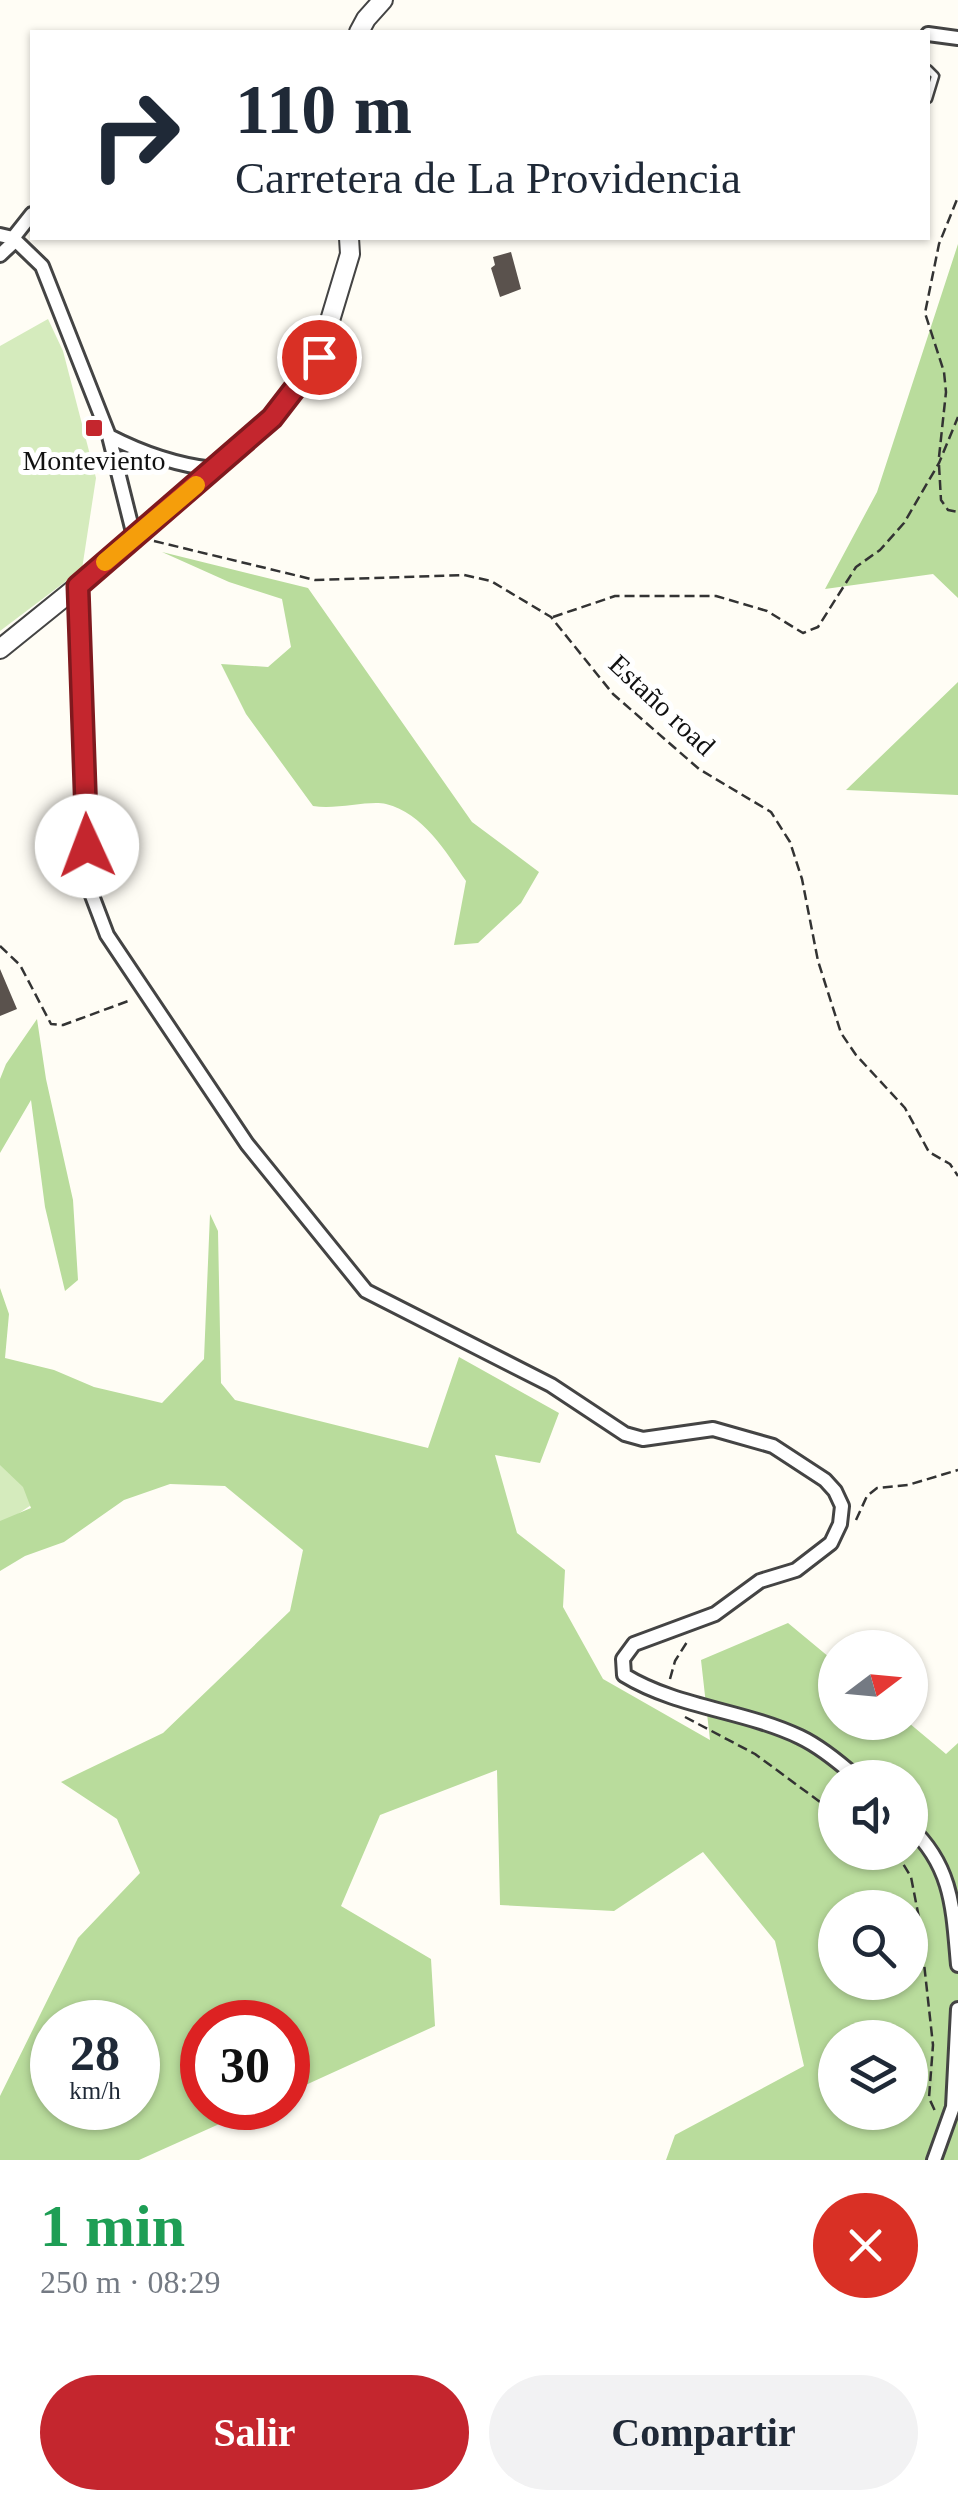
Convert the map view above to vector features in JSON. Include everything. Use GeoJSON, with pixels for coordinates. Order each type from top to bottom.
{"type":"FeatureCollection","features":[{"type":"Feature","properties":{"kind":"street"},"geometry":{"type":"LineString","coordinates":[[360,30],[384,0]]}},
{"type":"Feature","properties":{"kind":"street"},"geometry":{"type":"LineString","coordinates":[[930,35],[958,38]]}},
{"type":"Feature","properties":{"kind":"street"},"geometry":{"type":"LineString","coordinates":[[0,255],[9,238],[30,216]]}},
{"type":"Feature","properties":{"kind":"street"},"geometry":{"type":"LineString","coordinates":[[9,238],[42,266],[109,436],[134,536]]}},
{"type":"Feature","properties":{"kind":"street"},"geometry":{"type":"LineString","coordinates":[[0,649],[272,418],[319,357],[350,254],[350,240]]}},
{"type":"Feature","properties":{"kind":"street"},"geometry":{"type":"LineString","coordinates":[[109,436],[134,449],[213,470]]}},
{"type":"Feature","properties":{"kind":"street"},"geometry":{"type":"LineString","coordinates":[[78,586],[88,884],[107,935],[247,1144],[366,1291],[551,1386],[625,1434],[642,1439],[714,1429],[773,1446],[835,1490],[842,1506],[840,1524],[831,1543],[796,1570],[760,1581],[715,1614],[634,1644],[623,1659],[624,1676],[652,1692],[801,1738],[837,1760]]}},
{"type":"Feature","properties":{"kind":"street"},"geometry":{"type":"LineString","coordinates":[[928,1844],[952,1894],[958,1965]]}},
{"type":"Feature","properties":{"kind":"street"},"geometry":{"type":"LineString","coordinates":[[934,2160],[955,2105],[958,2009]]}},
{"type":"Feature","properties":{"kind":"path"},"geometry":{"type":"LineString","coordinates":[[958,197],[939,244],[925,313],[944,372],[946,392],[938,463],[941,500],[948,510],[958,512]]}},
{"type":"Feature","properties":{"kind":"path"},"geometry":{"type":"LineString","coordinates":[[552,617],[614,596],[716,596],[767,611],[803,633],[818,628],[856,567],[880,550],[904,523],[938,463],[958,417]]}},
{"type":"Feature","properties":{"kind":"path","name":"Estaño road"},"geometry":{"type":"LineString","coordinates":[[134,536],[315,580],[464,575],[491,582],[552,617],[613,694],[699,769],[771,812],[790,842],[802,879],[818,961],[841,1033],[905,1108],[929,1152],[950,1164],[958,1176]]}},
{"type":"Feature","properties":{"kind":"path"},"geometry":{"type":"LineString","coordinates":[[0,946],[20,965],[51,1024],[62,1026],[147,994]]}},
{"type":"Feature","properties":{"kind":"path"},"geometry":{"type":"LineString","coordinates":[[857,1518],[866,1496],[877,1488],[908,1486],[958,1470]]}},
{"type":"Feature","properties":{"kind":"path"},"geometry":{"type":"LineString","coordinates":[[668,1697],[682,1647]]}},
{"type":"Feature","properties":{"kind":"path"},"geometry":{"type":"LineString","coordinates":[[686,1718],[756,1754],[818,1800]]}},
{"type":"Feature","properties":{"kind":"path"},"geometry":{"type":"LineString","coordinates":[[908,1870],[919,1918],[934,2045],[929,2098],[942,2126],[947,2128]]}},
{"type":"Feature","properties":{"kind":"green space"},"geometry":{"type":"Polygon","coordinates":[[[958,244],[958,598],[933,574],[825,589],[877,492],[958,244]]]}},
{"type":"Feature","properties":{"kind":"green space"},"geometry":{"type":"Polygon","coordinates":[[[48,319],[63,351],[96,478],[82,569],[0,631],[0,346],[48,319]]]}},
{"type":"Feature","properties":{"kind":"green space"},"geometry":{"type":"Polygon","coordinates":[[[162,552],[308,588],[472,822],[539,872],[521,903],[478,943],[454,945],[466,881],[422,825],[386,804],[313,806],[246,714],[221,664],[268,667],[291,647],[282,599],[229,582],[162,552]]]}},
{"type":"Feature","properties":{"kind":"green space"},"geometry":{"type":"Polygon","coordinates":[[[958,682],[958,795],[846,790],[958,682]]]}},
{"type":"Feature","properties":{"kind":"green space"},"geometry":{"type":"Polygon","coordinates":[[[37,1019],[73,1200],[78,1280],[65,1291],[45,1207],[31,1100],[0,1153],[0,1079],[37,1019]]]}},
{"type":"Feature","properties":{"kind":"green space"},"geometry":{"type":"Polygon","coordinates":[[[210,1214],[218,1231],[221,1383],[235,1400],[428,1448],[459,1357],[559,1413],[540,1463],[495,1455],[517,1533],[565,1570],[563,1607],[603,1679],[710,1740],[701,1660],[788,1623],[818,1648],[818,1740],[928,1739],[946,1754],[958,1743],[958,2160],[666,2160],[675,2135],[804,2066],[775,1941],[703,1852],[614,1911],[500,1905],[497,1770],[380,1815],[341,1906],[431,1959],[435,2026],[310,2083],[310,2000],[180,2000],[180,2130],[206,2130],[139,2160],[0,2160],[0,2096],[30,2035],[30,2130],[160,2130],[160,2000],[47,2000],[78,1938],[140,1873],[117,1819],[61,1782],[163,1733],[290,1611],[303,1550],[225,1486],[170,1484],[124,1500],[64,1542],[25,1556],[0,1571],[0,1521],[31,1508],[23,1487],[0,1465],[0,1288],[9,1314],[5,1358],[54,1370],[94,1387],[162,1403],[204,1359],[210,1214]]]}},
{"type":"Feature","properties":{"kind":"green space"},"geometry":{"type":"Polygon","coordinates":[[[0,1437],[58,1487],[0,1526],[0,1437]]]}},
{"type":"Feature","properties":{"kind":"building"},"geometry":{"type":"Polygon","coordinates":[[[511,252],[521,289],[500,297],[491,268],[495,265],[493,257],[511,252]]]}},
{"type":"Feature","properties":{"kind":"building"},"geometry":{"type":"Polygon","coordinates":[[[0,969],[17,1009],[0,1016],[0,969]]]}},
{"type":"Feature","properties":{"kind":"slow traffic"},"geometry":{"type":"LineString","coordinates":[[105,562],[196,485]]}},
{"type":"Feature","properties":{"kind":"place","name":"Monteviento"},"geometry":{"type":"Point","coordinates":[94,428]}},
{"type":"Feature","properties":{"kind":"route"},"geometry":{"type":"LineString","coordinates":[[87,846],[78,586],[272,418],[319,357]]}}]}
